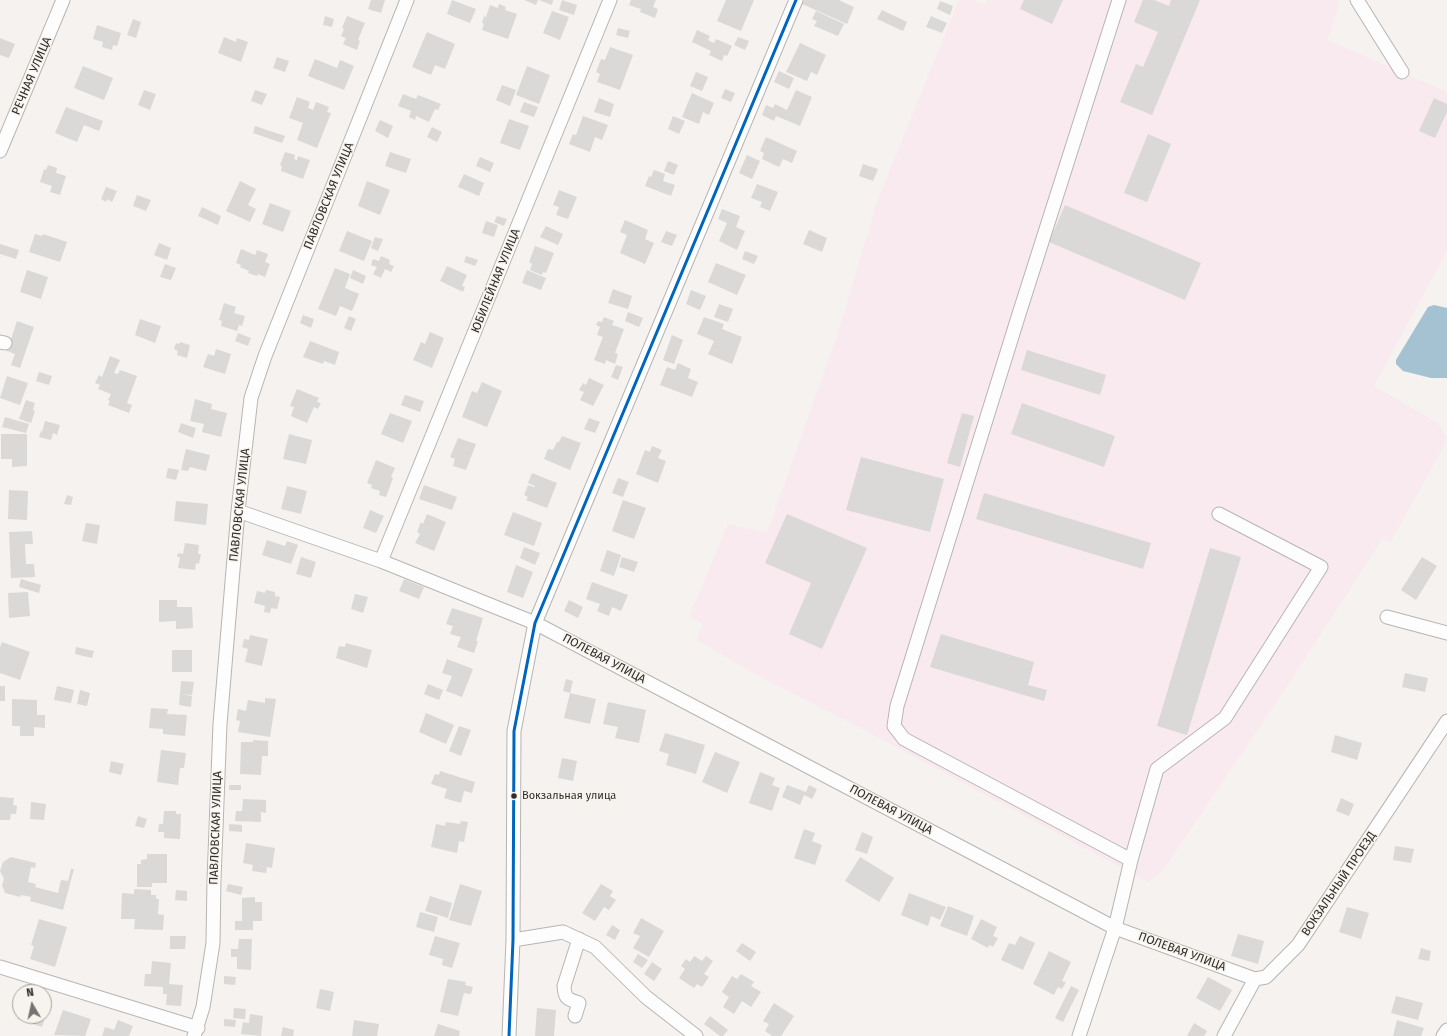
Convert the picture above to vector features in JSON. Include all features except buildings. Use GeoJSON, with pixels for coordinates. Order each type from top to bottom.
{"type":"FeatureCollection","features":[{"type":"Feature","properties":{"kind":"street","name":"РЕЧНАЯ УЛИЦА"},"geometry":{"type":"LineString","coordinates":[[0,151],[63,0]]}},
{"type":"Feature","properties":{"kind":"street","name":"ПАВЛОВСКАЯ УЛИЦА"},"geometry":{"type":"LineString","coordinates":[[196,1032],[203,1007],[213,943],[220,724],[238,511],[251,398],[265,356],[407,0]]}},
{"type":"Feature","properties":{"kind":"street","name":"ЮБИЛЕЙНАЯ УЛИЦА"},"geometry":{"type":"LineString","coordinates":[[381,561],[610,0]]}},
{"type":"Feature","properties":{"kind":"street"},"geometry":{"type":"LineString","coordinates":[[509,1036],[513,940],[514,731],[535,623],[796,0]]}},
{"type":"Feature","properties":{"kind":"street"},"geometry":{"type":"LineString","coordinates":[[1119,0],[899,698],[894,726],[904,739],[1131,860]]}},
{"type":"Feature","properties":{"kind":"street"},"geometry":{"type":"LineString","coordinates":[[1357,0],[1402,72]]}},
{"type":"Feature","properties":{"kind":"street","name":"ПОЛЕВАЯ УЛИЦА"},"geometry":{"type":"LineString","coordinates":[[238,511],[381,561],[535,623],[1115,928],[1256,979]]}},
{"type":"Feature","properties":{"kind":"street"},"geometry":{"type":"LineString","coordinates":[[1079,1036],[1115,928],[1131,860],[1157,769],[1225,718],[1321,567],[1219,514]]}},
{"type":"Feature","properties":{"kind":"street"},"geometry":{"type":"LineString","coordinates":[[1387,617],[1447,633]]}},
{"type":"Feature","properties":{"kind":"street","name":"ВОКЗАЛЬНЫЙ ПРОЕЗД"},"geometry":{"type":"LineString","coordinates":[[1256,979],[1266,977],[1298,945],[1447,722]]}},
{"type":"Feature","properties":{"kind":"street"},"geometry":{"type":"LineString","coordinates":[[513,940],[563,932],[595,947],[646,997],[696,1036]]}},
{"type":"Feature","properties":{"kind":"street"},"geometry":{"type":"LineString","coordinates":[[575,1016],[579,1003],[568,1000],[564,994],[564,986],[579,939]]}},
{"type":"Feature","properties":{"kind":"street"},"geometry":{"type":"LineString","coordinates":[[0,967],[196,1032]]}},
{"type":"Feature","properties":{"kind":"street"},"geometry":{"type":"LineString","coordinates":[[1224,1036],[1256,979]]}},
{"type":"Feature","properties":{"kind":"street"},"geometry":{"type":"LineString","coordinates":[[1443,1036],[1447,1030]]}},
{"type":"Feature","properties":{"kind":"shaded area"},"geometry":{"type":"Polygon","coordinates":[[[959,0],[973,0],[985,5],[988,0],[1340,0],[1328,40],[1447,92],[1447,251],[1374,386],[1438,423],[1446,436],[1445,444],[1390,543],[1383,538],[1291,680],[1162,872],[1148,882],[872,734],[757,675],[697,640],[703,624],[689,617],[728,524],[767,533],[838,333],[877,202],[959,0]]]}},
{"type":"Feature","properties":{"kind":"water"},"geometry":{"type":"Polygon","coordinates":[[[1434,305],[1447,308],[1447,378],[1431,378],[1403,371],[1396,364],[1396,360],[1428,307],[1434,305]]]}},
{"type":"Feature","properties":{"kind":"transit line"},"geometry":{"type":"LineString","coordinates":[[509,1036],[513,940],[514,731],[535,623],[796,0]]}},
{"type":"Feature","properties":{"kind":"place","name":"Вокзальная улица"},"geometry":{"type":"Point","coordinates":[514,796]}}]}
